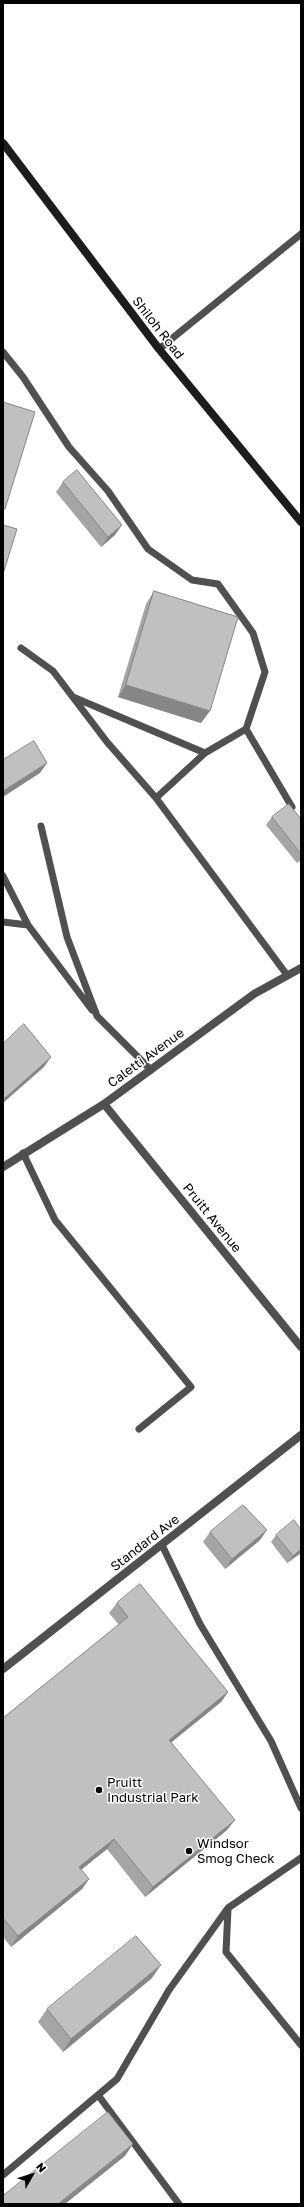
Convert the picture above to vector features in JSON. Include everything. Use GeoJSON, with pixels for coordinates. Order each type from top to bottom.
{"type":"FeatureCollection","features":[{"type":"Feature","properties":{"kind":"main road","name":"Shiloh Road"},"geometry":{"type":"LineString","coordinates":[[3,143],[158,349],[301,522]]}},
{"type":"Feature","properties":{"kind":"street","name":"Caletti Avenue"},"geometry":{"type":"LineString","coordinates":[[3,1166],[104,1104],[254,994],[301,968]]}},
{"type":"Feature","properties":{"kind":"street","name":"Pruitt Avenue"},"geometry":{"type":"LineString","coordinates":[[104,1104],[301,1347]]}},
{"type":"Feature","properties":{"kind":"street","name":"Standard Ave"},"geometry":{"type":"LineString","coordinates":[[3,1669],[301,1435]]}},
{"type":"Feature","properties":{"kind":"lane"},"geometry":{"type":"LineString","coordinates":[[158,349],[301,234]]}},
{"type":"Feature","properties":{"kind":"lane"},"geometry":{"type":"LineString","coordinates":[[3,352],[23,377],[69,447],[108,491],[148,549],[192,580],[218,584],[253,633],[265,672],[246,729],[206,753],[156,798]]}},
{"type":"Feature","properties":{"kind":"lane"},"geometry":{"type":"LineString","coordinates":[[21,648],[53,671],[107,742],[156,798],[288,976]]}},
{"type":"Feature","properties":{"kind":"lane"},"geometry":{"type":"LineString","coordinates":[[73,696],[206,753]]}},
{"type":"Feature","properties":{"kind":"lane"},"geometry":{"type":"LineString","coordinates":[[246,729],[292,807]]}},
{"type":"Feature","properties":{"kind":"lane"},"geometry":{"type":"LineString","coordinates":[[42,826],[67,937],[97,1016]]}},
{"type":"Feature","properties":{"kind":"lane"},"geometry":{"type":"LineString","coordinates":[[3,876],[28,924],[97,1016],[151,1070]]}},
{"type":"Feature","properties":{"kind":"lane"},"geometry":{"type":"LineString","coordinates":[[3,922],[28,924]]}},
{"type":"Feature","properties":{"kind":"lane"},"geometry":{"type":"LineString","coordinates":[[23,1153],[55,1220],[191,1387],[139,1429]]}},
{"type":"Feature","properties":{"kind":"lane"},"geometry":{"type":"LineString","coordinates":[[162,1544],[200,1624],[271,1741],[301,1808]]}},
{"type":"Feature","properties":{"kind":"lane"},"geometry":{"type":"LineString","coordinates":[[3,2175],[117,2079],[169,1990],[228,1908],[301,1858]]}},
{"type":"Feature","properties":{"kind":"lane"},"geometry":{"type":"LineString","coordinates":[[228,1908],[226,1952],[301,2045]]}},
{"type":"Feature","properties":{"kind":"lane"},"geometry":{"type":"LineString","coordinates":[[98,2095],[179,2204]]}},
{"type":"Feature","properties":{"kind":"building"},"geometry":{"type":"Polygon","coordinates":[[[3,402],[35,412],[5,509],[3,509],[3,402]]]}},
{"type":"Feature","properties":{"kind":"building"},"geometry":{"type":"Polygon","coordinates":[[[77,470],[122,525],[108,537],[63,482],[77,470]]]}},
{"type":"Feature","properties":{"kind":"building"},"geometry":{"type":"Polygon","coordinates":[[[3,525],[17,529],[3,574],[3,525]]]}},
{"type":"Feature","properties":{"kind":"building"},"geometry":{"type":"Polygon","coordinates":[[[154,591],[238,617],[210,711],[126,685],[154,591]]]}},
{"type":"Feature","properties":{"kind":"building"},"geometry":{"type":"Polygon","coordinates":[[[34,741],[47,763],[3,791],[3,760],[34,741]]]}},
{"type":"Feature","properties":{"kind":"building"},"geometry":{"type":"Polygon","coordinates":[[[289,804],[301,819],[301,854],[272,817],[289,804]]]}},
{"type":"Feature","properties":{"kind":"building"},"geometry":{"type":"Polygon","coordinates":[[[24,1024],[51,1057],[5,1098],[3,1096],[3,1044],[24,1024]]]}},
{"type":"Feature","properties":{"kind":"building"},"geometry":{"type":"Polygon","coordinates":[[[243,1505],[267,1530],[232,1559],[210,1532],[243,1505]]]}},
{"type":"Feature","properties":{"kind":"building"},"geometry":{"type":"Polygon","coordinates":[[[294,1520],[301,1530],[301,1549],[293,1556],[276,1535],[294,1520]]]}},
{"type":"Feature","properties":{"kind":"building","name":"Pruitt Industrial Park"},"geometry":{"type":"Polygon","coordinates":[[[140,1584],[228,1692],[169,1740],[235,1820],[153,1887],[114,1839],[79,1867],[89,1879],[18,1936],[3,1918],[3,1718],[128,1617],[117,1603],[140,1584]]]}},
{"type":"Feature","properties":{"kind":"building"},"geometry":{"type":"Polygon","coordinates":[[[136,1936],[161,1965],[71,2039],[47,2009],[136,1936]]]}},
{"type":"Feature","properties":{"kind":"building"},"geometry":{"type":"Polygon","coordinates":[[[108,2112],[133,2144],[58,2204],[3,2204],[3,2196],[108,2112]]]}},
{"type":"Feature","properties":{"kind":"place","name":"Pruitt Industrial Park"},"geometry":{"type":"Point","coordinates":[99,1790]}},
{"type":"Feature","properties":{"kind":"place","name":"Windsor Smog Check"},"geometry":{"type":"Point","coordinates":[189,1851]}}]}
